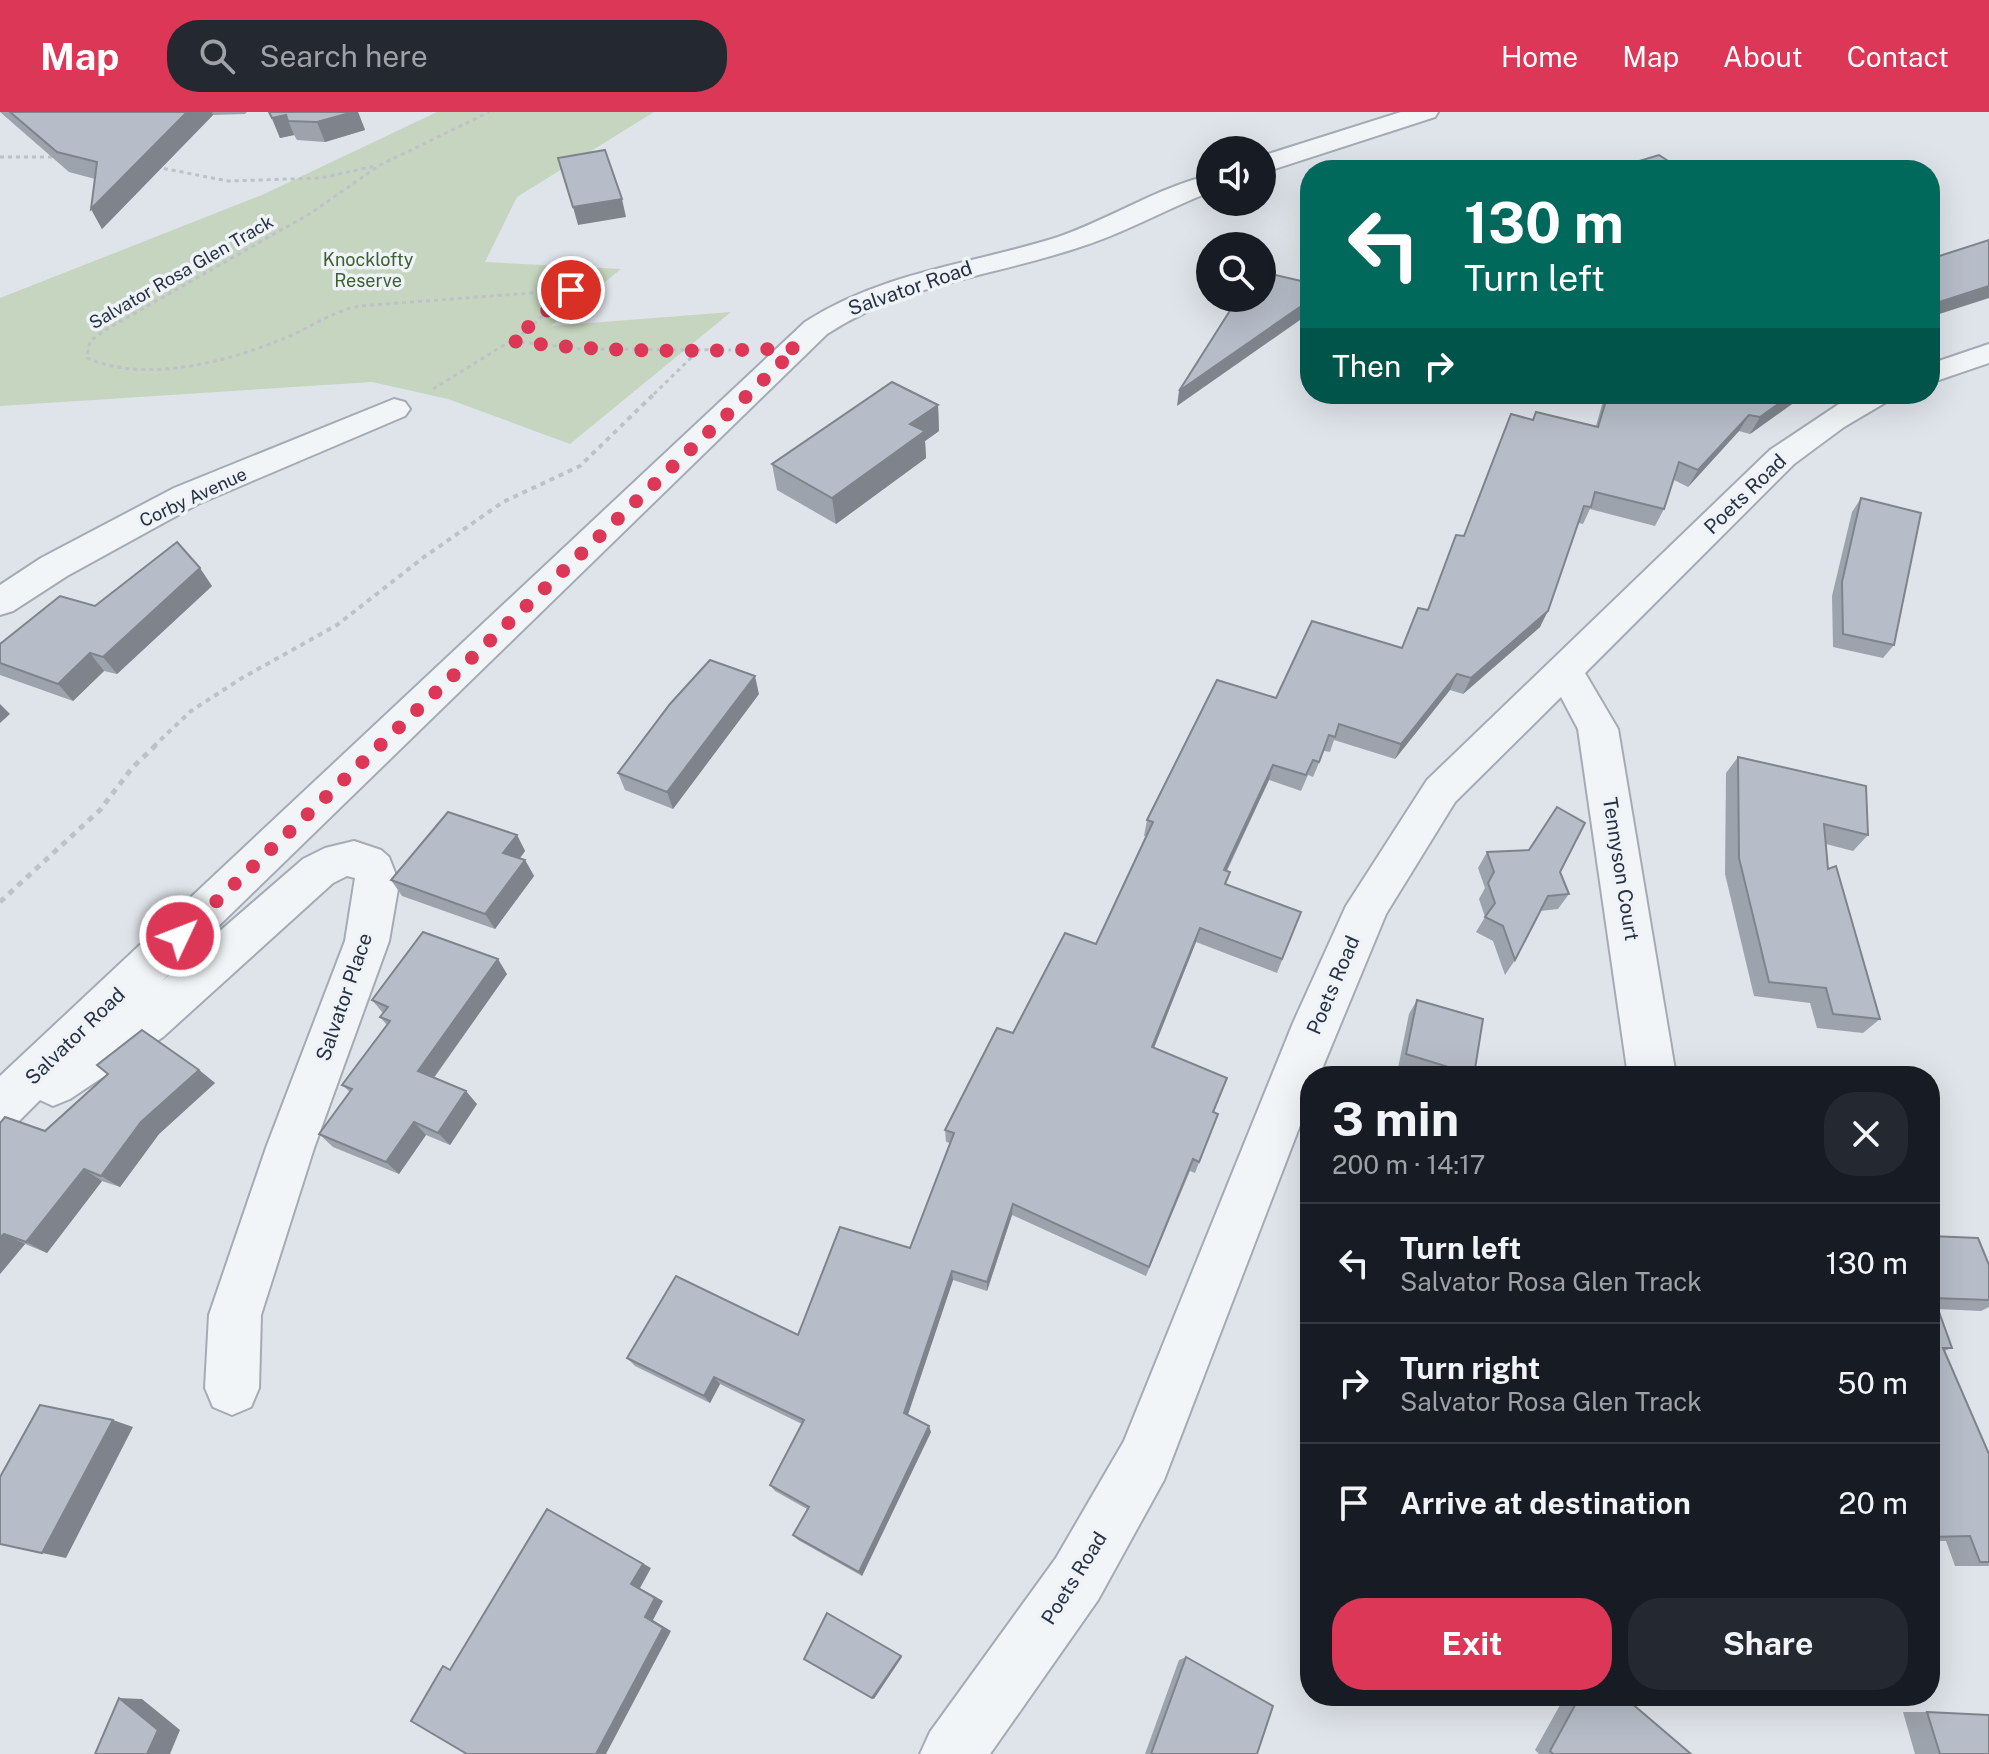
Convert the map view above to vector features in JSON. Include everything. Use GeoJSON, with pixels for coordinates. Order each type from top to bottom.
{"type":"FeatureCollection","features":[{"type":"Feature","properties":{"kind":"street"},"geometry":{"type":"LineString","coordinates":[[1276,160],[1426,112]]}},
{"type":"Feature","properties":{"kind":"street","name":"Salvator Road"},"geometry":{"type":"LineString","coordinates":[[0,1107],[835,313],[861,301],[959,268],[1067,242],[1196,189]]}},
{"type":"Feature","properties":{"kind":"street"},"geometry":{"type":"LineString","coordinates":[[1940,370],[1989,353]]}},
{"type":"Feature","properties":{"kind":"street","name":"Poets Road"},"geometry":{"type":"LineString","coordinates":[[952,1754],[1077,1579],[1144,1460],[1316,1023],[1368,906],[1441,791],[1782,457],[1860,404]]}},
{"type":"Feature","properties":{"kind":"street","name":"Corby Avenue"},"geometry":{"type":"LineString","coordinates":[[0,602],[54,567],[186,496],[394,409]]}},
{"type":"Feature","properties":{"kind":"street","name":"Tennyson Court"},"geometry":{"type":"LineString","coordinates":[[1565,671],[1598,729],[1650,1066]]}},
{"type":"Feature","properties":{"kind":"street","name":"Salvator Place"},"geometry":{"type":"LineString","coordinates":[[0,1119],[147,1023],[318,871],[340,860],[354,858],[374,869],[378,883],[367,941],[290,1148],[235,1315],[232,1388]]}},
{"type":"Feature","properties":{"kind":"path","name":"Salvator Rosa Glen Track"},"geometry":{"type":"LineString","coordinates":[[394,409],[465,372],[512,341],[571,290],[355,307],[279,341],[231,357],[199,362],[121,369],[97,365],[87,358],[90,341],[311,213],[380,165],[489,112]]}},
{"type":"Feature","properties":{"kind":"path"},"geometry":{"type":"LineString","coordinates":[[0,157],[62,157]]}},
{"type":"Feature","properties":{"kind":"path","name":"Salvator Rosa Glen Track"},"geometry":{"type":"LineString","coordinates":[[152,167],[228,181],[321,178],[380,165]]}},
{"type":"Feature","properties":{"kind":"path"},"geometry":{"type":"LineString","coordinates":[[512,341],[580,349],[698,351],[797,348]]}},
{"type":"Feature","properties":{"kind":"path"},"geometry":{"type":"LineString","coordinates":[[0,902],[100,810],[132,768],[191,711],[242,678],[337,625],[424,557],[503,502],[580,466],[698,351]]}},
{"type":"Feature","properties":{"kind":"green space","name":"Knocklofty Reserve"},"geometry":{"type":"Polygon","coordinates":[[[437,112],[654,112],[517,197],[485,262],[621,269],[551,326],[731,312],[570,444],[448,399],[372,382],[0,406],[0,298],[262,195],[437,112]]]}},
{"type":"Feature","properties":{"kind":"building"},"geometry":{"type":"Polygon","coordinates":[[[10,112],[187,112],[91,209],[97,162],[57,152],[10,112]]]}},
{"type":"Feature","properties":{"kind":"building"},"geometry":{"type":"Polygon","coordinates":[[[269,112],[353,112],[317,122],[288,121],[286,115],[272,118],[269,112]]]}},
{"type":"Feature","properties":{"kind":"building"},"geometry":{"type":"Polygon","coordinates":[[[605,150],[622,199],[573,207],[558,158],[605,150]]]}},
{"type":"Feature","properties":{"kind":"building"},"geometry":{"type":"Polygon","coordinates":[[[1659,155],[1667,160],[1642,160],[1659,155]]]}},
{"type":"Feature","properties":{"kind":"building"},"geometry":{"type":"Polygon","coordinates":[[[1989,240],[1989,286],[1940,302],[1940,256],[1989,240]]]}},
{"type":"Feature","properties":{"kind":"building"},"geometry":{"type":"Polygon","coordinates":[[[1276,275],[1300,281],[1300,307],[1179,391],[1229,312],[1276,312],[1276,275]]]}},
{"type":"Feature","properties":{"kind":"building"},"geometry":{"type":"Polygon","coordinates":[[[892,382],[938,405],[910,424],[925,431],[832,498],[772,464],[892,382]]]}},
{"type":"Feature","properties":{"kind":"building"},"geometry":{"type":"Polygon","coordinates":[[[1605,404],[1778,404],[1760,417],[1749,415],[1698,470],[1679,462],[1664,509],[1595,492],[1591,507],[1584,506],[1548,611],[1471,678],[1457,674],[1401,744],[1339,724],[1335,737],[1329,735],[1319,762],[1313,760],[1306,775],[1273,765],[1224,870],[1230,872],[1225,884],[1301,912],[1282,959],[1200,928],[1152,1047],[1227,1078],[1213,1112],[1218,1114],[1199,1162],[1193,1159],[1149,1267],[1013,1204],[987,1282],[952,1271],[904,1413],[929,1426],[859,1572],[793,1535],[809,1507],[770,1485],[804,1420],[714,1377],[704,1396],[627,1358],[676,1276],[798,1335],[840,1227],[910,1248],[954,1133],[945,1130],[997,1028],[1013,1033],[1065,933],[1096,944],[1153,822],[1147,820],[1217,680],[1276,698],[1312,621],[1402,648],[1418,608],[1428,610],[1456,535],[1464,536],[1511,414],[1533,420],[1536,412],[1598,427],[1605,404]]]}},
{"type":"Feature","properties":{"kind":"building"},"geometry":{"type":"Polygon","coordinates":[[[1861,498],[1921,513],[1894,645],[1843,634],[1842,582],[1861,498]]]}},
{"type":"Feature","properties":{"kind":"building"},"geometry":{"type":"Polygon","coordinates":[[[177,542],[200,568],[103,657],[90,653],[58,684],[0,663],[0,644],[60,596],[95,606],[177,542]]]}},
{"type":"Feature","properties":{"kind":"building"},"geometry":{"type":"Polygon","coordinates":[[[710,660],[755,676],[667,792],[618,773],[670,704],[710,660]]]}},
{"type":"Feature","properties":{"kind":"building"},"geometry":{"type":"Polygon","coordinates":[[[1738,757],[1866,786],[1868,835],[1824,824],[1828,869],[1836,866],[1880,1019],[1833,1014],[1826,988],[1769,982],[1739,858],[1738,757]]]}},
{"type":"Feature","properties":{"kind":"building"},"geometry":{"type":"Polygon","coordinates":[[[1557,807],[1585,823],[1560,872],[1569,894],[1548,896],[1515,960],[1503,926],[1485,917],[1495,903],[1488,883],[1494,872],[1487,852],[1529,850],[1557,807]]]}},
{"type":"Feature","properties":{"kind":"building"},"geometry":{"type":"Polygon","coordinates":[[[448,812],[517,835],[503,853],[525,860],[485,914],[391,880],[448,812]]]}},
{"type":"Feature","properties":{"kind":"building"},"geometry":{"type":"Polygon","coordinates":[[[423,932],[498,959],[418,1071],[466,1091],[438,1133],[414,1122],[386,1162],[319,1134],[352,1089],[342,1085],[390,1021],[380,1017],[388,1007],[372,1000],[423,932]]]}},
{"type":"Feature","properties":{"kind":"building"},"geometry":{"type":"Polygon","coordinates":[[[1417,1000],[1483,1019],[1475,1066],[1445,1066],[1406,1054],[1417,1000]]]}},
{"type":"Feature","properties":{"kind":"building"},"geometry":{"type":"Polygon","coordinates":[[[142,1030],[199,1070],[141,1122],[101,1176],[84,1169],[26,1242],[4,1234],[0,1238],[0,1123],[5,1117],[45,1131],[108,1074],[97,1065],[142,1030]]]}},
{"type":"Feature","properties":{"kind":"building"},"geometry":{"type":"Polygon","coordinates":[[[1940,1236],[1978,1238],[1989,1265],[1989,1300],[1940,1298],[1940,1236]]]}},
{"type":"Feature","properties":{"kind":"building"},"geometry":{"type":"Polygon","coordinates":[[[1940,1315],[1952,1348],[1943,1348],[1989,1454],[1989,1562],[1980,1562],[1970,1536],[1940,1537],[1940,1315]]]}},
{"type":"Feature","properties":{"kind":"building"},"geometry":{"type":"Polygon","coordinates":[[[40,1405],[113,1420],[42,1553],[0,1544],[0,1477],[40,1405]]]}},
{"type":"Feature","properties":{"kind":"building"},"geometry":{"type":"Polygon","coordinates":[[[547,1509],[643,1564],[631,1584],[655,1598],[645,1617],[663,1628],[596,1754],[467,1754],[411,1721],[443,1666],[450,1670],[547,1509]]]}},
{"type":"Feature","properties":{"kind":"building"},"geometry":{"type":"Polygon","coordinates":[[[827,1613],[901,1656],[872,1698],[804,1659],[827,1613]]]}},
{"type":"Feature","properties":{"kind":"building"},"geometry":{"type":"Polygon","coordinates":[[[1186,1657],[1273,1706],[1257,1754],[1151,1754],[1186,1657]]]}},
{"type":"Feature","properties":{"kind":"building"},"geometry":{"type":"Polygon","coordinates":[[[119,1698],[158,1730],[147,1754],[95,1754],[119,1698]]]}},
{"type":"Feature","properties":{"kind":"building"},"geometry":{"type":"Polygon","coordinates":[[[1575,1706],[1635,1706],[1691,1754],[1553,1754],[1550,1751],[1575,1706]]]}},
{"type":"Feature","properties":{"kind":"building"},"geometry":{"type":"Polygon","coordinates":[[[1927,1712],[1989,1715],[1989,1754],[1940,1754],[1927,1712]]]}},
{"type":"Feature","properties":{"kind":"route"},"geometry":{"type":"LineString","coordinates":[[180,936],[797,348],[698,351],[580,349],[512,341],[571,290]]}}]}
